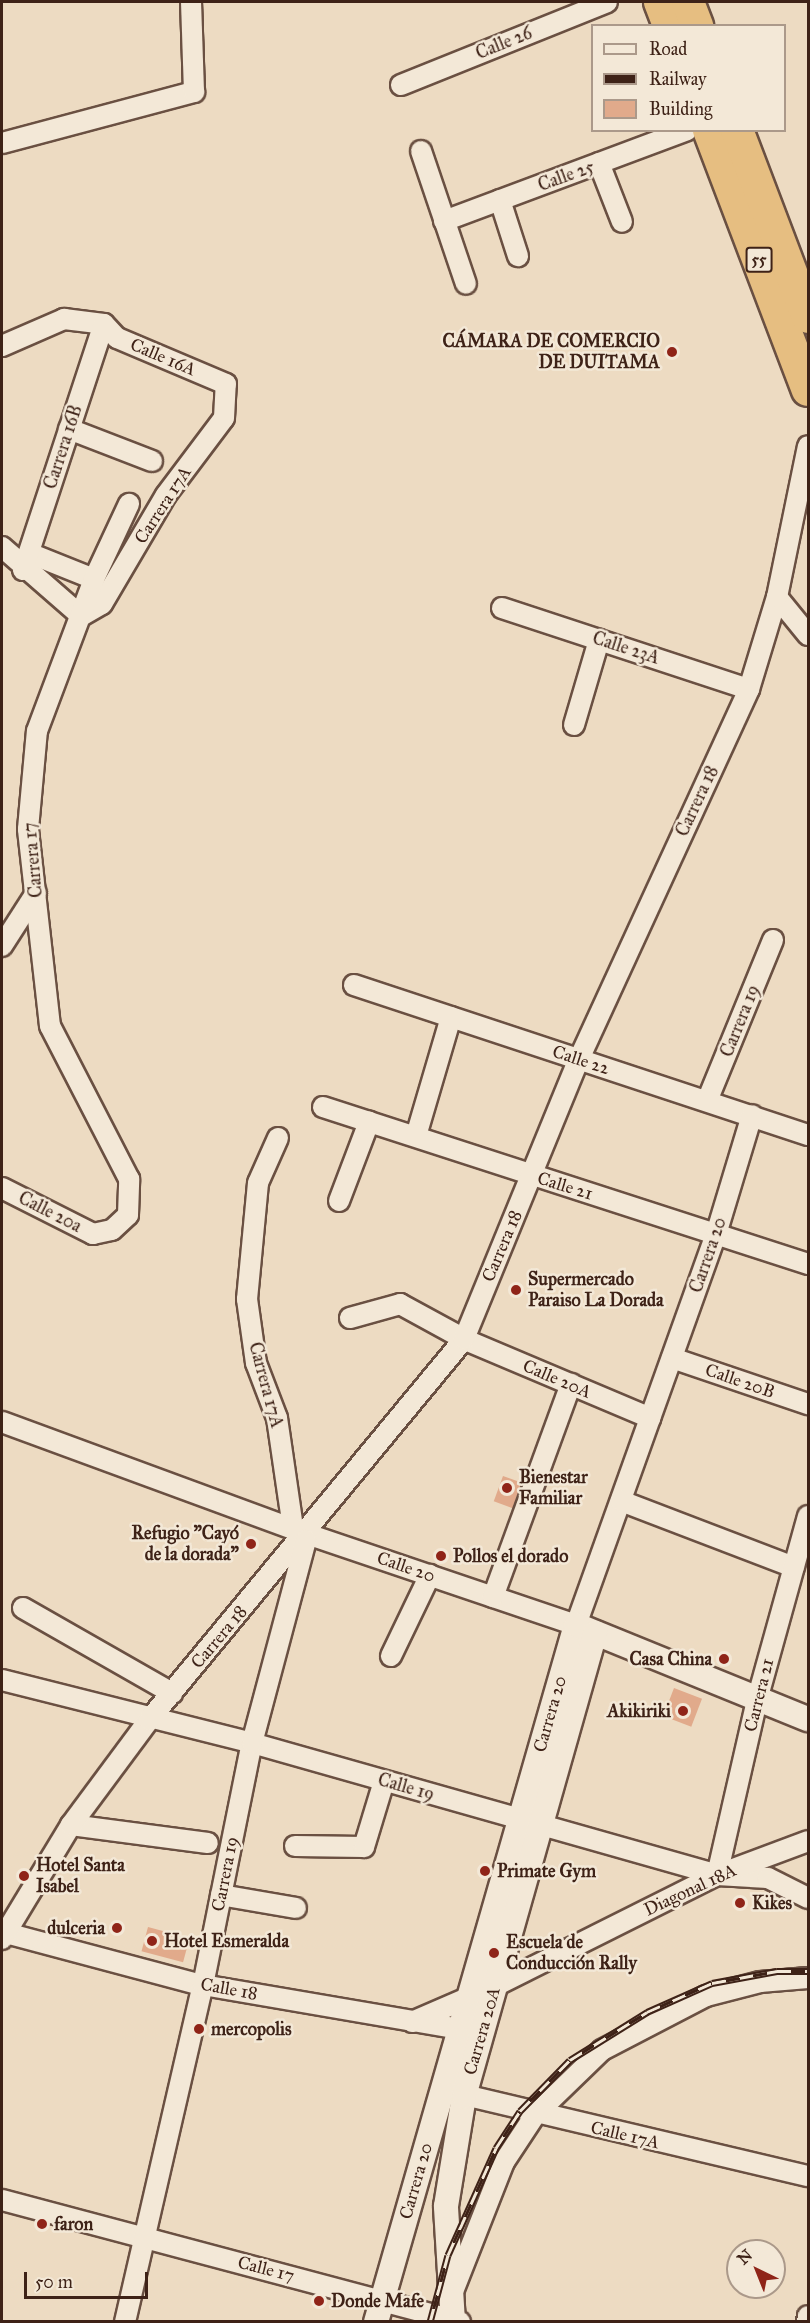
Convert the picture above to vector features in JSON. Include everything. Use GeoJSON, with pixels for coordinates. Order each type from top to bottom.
{"type":"FeatureCollection","features":[{"type":"Feature","properties":{"kind":"highway"},"geometry":{"type":"LineString","coordinates":[[660,2],[668,24]]}},
{"type":"Feature","properties":{"kind":"highway"},"geometry":{"type":"LineString","coordinates":[[688,2],[696,24]]}},
{"type":"Feature","properties":{"kind":"highway","name":"55"},"geometry":{"type":"LineString","coordinates":[[710,132],[796,307]]}},
{"type":"Feature","properties":{"kind":"highway","name":"55"},"geometry":{"type":"LineString","coordinates":[[738,132],[796,307],[808,388]]}},
{"type":"Feature","properties":{"kind":"street"},"geometry":{"type":"LineString","coordinates":[[2,143],[194,92],[191,2]]}},
{"type":"Feature","properties":{"kind":"street","name":"Calle 26"},"geometry":{"type":"LineString","coordinates":[[401,85],[607,2]]}},
{"type":"Feature","properties":{"kind":"street","name":"Calle 25"},"geometry":{"type":"LineString","coordinates":[[444,221],[682,132]]}},
{"type":"Feature","properties":{"kind":"street"},"geometry":{"type":"LineString","coordinates":[[421,151],[466,284]]}},
{"type":"Feature","properties":{"kind":"street"},"geometry":{"type":"LineString","coordinates":[[599,163],[622,222]]}},
{"type":"Feature","properties":{"kind":"street"},"geometry":{"type":"LineString","coordinates":[[500,200],[518,256]]}},
{"type":"Feature","properties":{"kind":"street"},"geometry":{"type":"LineString","coordinates":[[2,346],[64,319],[104,324]]}},
{"type":"Feature","properties":{"kind":"street","name":"Calle 16A"},"geometry":{"type":"LineString","coordinates":[[104,324],[117,338],[226,384]]}},
{"type":"Feature","properties":{"kind":"street","name":"Carrera 16B"},"geometry":{"type":"LineString","coordinates":[[26,561],[104,324]]}},
{"type":"Feature","properties":{"kind":"street","name":"Carrera 17A"},"geometry":{"type":"LineString","coordinates":[[81,616],[102,604],[166,495],[224,418],[226,384]]}},
{"type":"Feature","properties":{"kind":"street"},"geometry":{"type":"LineString","coordinates":[[69,429],[152,461]]}},
{"type":"Feature","properties":{"kind":"street","name":"Carrera 18"},"geometry":{"type":"LineString","coordinates":[[2,1934],[71,1825],[149,1720],[300,1531],[464,1339],[579,1059],[748,689],[777,597],[808,446]]}},
{"type":"Feature","properties":{"kind":"street","name":"Carrera 17"},"geometry":{"type":"LineString","coordinates":[[128,1215],[129,1179],[50,1026],[28,829],[38,731],[94,579],[129,504]]}},
{"type":"Feature","properties":{"kind":"street"},"geometry":{"type":"LineString","coordinates":[[2,547],[26,561],[81,616]]}},
{"type":"Feature","properties":{"kind":"street"},"geometry":{"type":"LineString","coordinates":[[26,561],[94,579]]}},
{"type":"Feature","properties":{"kind":"street"},"geometry":{"type":"LineString","coordinates":[[777,597],[808,635]]}},
{"type":"Feature","properties":{"kind":"street","name":"Calle 23A"},"geometry":{"type":"LineString","coordinates":[[502,608],[748,689]]}},
{"type":"Feature","properties":{"kind":"street"},"geometry":{"type":"LineString","coordinates":[[574,725],[599,640]]}},
{"type":"Feature","properties":{"kind":"street"},"geometry":{"type":"LineString","coordinates":[[2,946],[36,892]]}},
{"type":"Feature","properties":{"kind":"street","name":"Carrera 19"},"geometry":{"type":"LineString","coordinates":[[707,1101],[773,940]]}},
{"type":"Feature","properties":{"kind":"street","name":"Calle 22"},"geometry":{"type":"LineString","coordinates":[[354,985],[808,1135]]}},
{"type":"Feature","properties":{"kind":"street"},"geometry":{"type":"LineString","coordinates":[[416,1136],[451,1017]]}},
{"type":"Feature","properties":{"kind":"street","name":"Calle 21"},"geometry":{"type":"LineString","coordinates":[[323,1107],[532,1176],[717,1231],[808,1264]]}},
{"type":"Feature","properties":{"kind":"street","name":"Carrera 20"},"geometry":{"type":"LineString","coordinates":[[379,2310],[409,2207],[453,2092],[459,2029],[529,1822],[621,1501],[717,1231],[752,1115]]}},
{"type":"Feature","properties":{"kind":"street"},"geometry":{"type":"LineString","coordinates":[[339,1201],[369,1122]]}},
{"type":"Feature","properties":{"kind":"street","name":"Carrera 17A"},"geometry":{"type":"LineString","coordinates":[[278,1138],[258,1183],[247,1299],[256,1363],[277,1418],[300,1531]]}},
{"type":"Feature","properties":{"kind":"street","name":"Calle 20a"},"geometry":{"type":"LineString","coordinates":[[2,1188],[93,1234],[112,1230],[128,1215]]}},
{"type":"Feature","properties":{"kind":"street","name":"Calle 20A"},"geometry":{"type":"LineString","coordinates":[[350,1318],[400,1304],[464,1339],[650,1418]]}},
{"type":"Feature","properties":{"kind":"street","name":"Calle 20B"},"geometry":{"type":"LineString","coordinates":[[672,1358],[808,1404]]}},
{"type":"Feature","properties":{"kind":"street"},"geometry":{"type":"LineString","coordinates":[[493,1597],[571,1384]]}},
{"type":"Feature","properties":{"kind":"street","name":"Calle 20"},"geometry":{"type":"LineString","coordinates":[[2,1422],[300,1531],[585,1629],[808,1719]]}},
{"type":"Feature","properties":{"kind":"street"},"geometry":{"type":"LineString","coordinates":[[621,1501],[794,1566]]}},
{"type":"Feature","properties":{"kind":"street","name":"Carrera 21"},"geometry":{"type":"LineString","coordinates":[[717,1875],[757,1700],[808,1516]]}},
{"type":"Feature","properties":{"kind":"street","name":"Carrera 19"},"geometry":{"type":"LineString","coordinates":[[125,2322],[203,1985],[252,1743],[300,1531]]}},
{"type":"Feature","properties":{"kind":"street"},"geometry":{"type":"LineString","coordinates":[[391,1656],[430,1575]]}},
{"type":"Feature","properties":{"kind":"street"},"geometry":{"type":"LineString","coordinates":[[23,1608],[172,1693]]}},
{"type":"Feature","properties":{"kind":"street","name":"Calle 19"},"geometry":{"type":"LineString","coordinates":[[2,1680],[149,1720],[252,1743],[717,1875],[768,1878],[808,1898]]}},
{"type":"Feature","properties":{"kind":"street"},"geometry":{"type":"LineString","coordinates":[[295,1846],[364,1847],[384,1781]]}},
{"type":"Feature","properties":{"kind":"street","name":"Carrera 20A"},"geometry":{"type":"LineString","coordinates":[[454,2315],[446,2206],[453,2092],[495,1986],[529,1822]]}},
{"type":"Feature","properties":{"kind":"street"},"geometry":{"type":"LineString","coordinates":[[71,1825],[208,1843]]}},
{"type":"Feature","properties":{"kind":"street","name":"Diagonal 18A"},"geometry":{"type":"LineString","coordinates":[[412,2022],[495,1986],[717,1875],[808,1841]]}},
{"type":"Feature","properties":{"kind":"street"},"geometry":{"type":"LineString","coordinates":[[790,1890],[808,1910]]}},
{"type":"Feature","properties":{"kind":"street"},"geometry":{"type":"LineString","coordinates":[[221,1895],[296,1908]]}},
{"type":"Feature","properties":{"kind":"street","name":"Calle 18"},"geometry":{"type":"LineString","coordinates":[[2,1934],[203,1985],[459,2029]]}},
{"type":"Feature","properties":{"kind":"street"},"geometry":{"type":"LineString","coordinates":[[454,2315],[504,2162],[535,2115],[602,2050],[647,2022],[706,1996],[760,1982],[808,1978]]}},
{"type":"Feature","properties":{"kind":"street","name":"Calle 17A"},"geometry":{"type":"LineString","coordinates":[[453,2092],[535,2115],[808,2176]]}},
{"type":"Feature","properties":{"kind":"street"},"geometry":{"type":"LineString","coordinates":[[409,2207],[426,2197],[446,2206]]}},
{"type":"Feature","properties":{"kind":"street","name":"Calle 17"},"geometry":{"type":"LineString","coordinates":[[2,2200],[145,2238],[379,2310],[454,2315]]}},
{"type":"Feature","properties":{"kind":"street"},"geometry":{"type":"LineString","coordinates":[[807,2322],[808,2316]]}},
{"type":"Feature","properties":{"kind":"building"},"geometry":{"type":"Polygon","coordinates":[[[503,1476],[522,1483],[513,1508],[494,1501],[503,1476]]]}},
{"type":"Feature","properties":{"kind":"building","name":"Akikiriki"},"geometry":{"type":"Polygon","coordinates":[[[674,1688],[702,1699],[691,1727],[663,1716],[674,1688]]]}},
{"type":"Feature","properties":{"kind":"building"},"geometry":{"type":"Polygon","coordinates":[[[148,1927],[190,1938],[183,1962],[142,1951],[148,1927]]]}},
{"type":"Feature","properties":{"kind":"railway"},"geometry":{"type":"LineString","coordinates":[[430,2322],[448,2255],[496,2148],[520,2111],[570,2060],[647,2012],[712,1983],[777,1971],[808,1971]]}},
{"type":"Feature","properties":{"kind":"place","name":"CÁMARA DE COMERCIO DE DUITAMA"},"geometry":{"type":"Point","coordinates":[672,352]}},
{"type":"Feature","properties":{"kind":"place","name":"Supermercado Paraiso La Dorada"},"geometry":{"type":"Point","coordinates":[516,1290]}},
{"type":"Feature","properties":{"kind":"place","name":"Bienestar Familiar"},"geometry":{"type":"Point","coordinates":[507,1488]}},
{"type":"Feature","properties":{"kind":"place","name":"Refugio \"Cayó de la dorada\""},"geometry":{"type":"Point","coordinates":[251,1544]}},
{"type":"Feature","properties":{"kind":"place","name":"Pollos el dorado"},"geometry":{"type":"Point","coordinates":[441,1556]}},
{"type":"Feature","properties":{"kind":"place","name":"Casa China"},"geometry":{"type":"Point","coordinates":[724,1659]}},
{"type":"Feature","properties":{"kind":"place","name":"Akikiriki"},"geometry":{"type":"Point","coordinates":[683,1711]}},
{"type":"Feature","properties":{"kind":"place","name":"Primate Gym"},"geometry":{"type":"Point","coordinates":[485,1871]}},
{"type":"Feature","properties":{"kind":"place","name":"Hotel Santa Isabel"},"geometry":{"type":"Point","coordinates":[24,1876]}},
{"type":"Feature","properties":{"kind":"place","name":"Kikes"},"geometry":{"type":"Point","coordinates":[740,1903]}},
{"type":"Feature","properties":{"kind":"place","name":"dulceria"},"geometry":{"type":"Point","coordinates":[117,1928]}},
{"type":"Feature","properties":{"kind":"place","name":"Hotel Esmeralda"},"geometry":{"type":"Point","coordinates":[152,1941]}},
{"type":"Feature","properties":{"kind":"place","name":"Escuela de Conducción Rally"},"geometry":{"type":"Point","coordinates":[494,1953]}},
{"type":"Feature","properties":{"kind":"place","name":"mercopolis"},"geometry":{"type":"Point","coordinates":[199,2029]}},
{"type":"Feature","properties":{"kind":"place","name":"faron"},"geometry":{"type":"Point","coordinates":[42,2224]}},
{"type":"Feature","properties":{"kind":"place","name":"Donde Mafe"},"geometry":{"type":"Point","coordinates":[319,2301]}}]}
